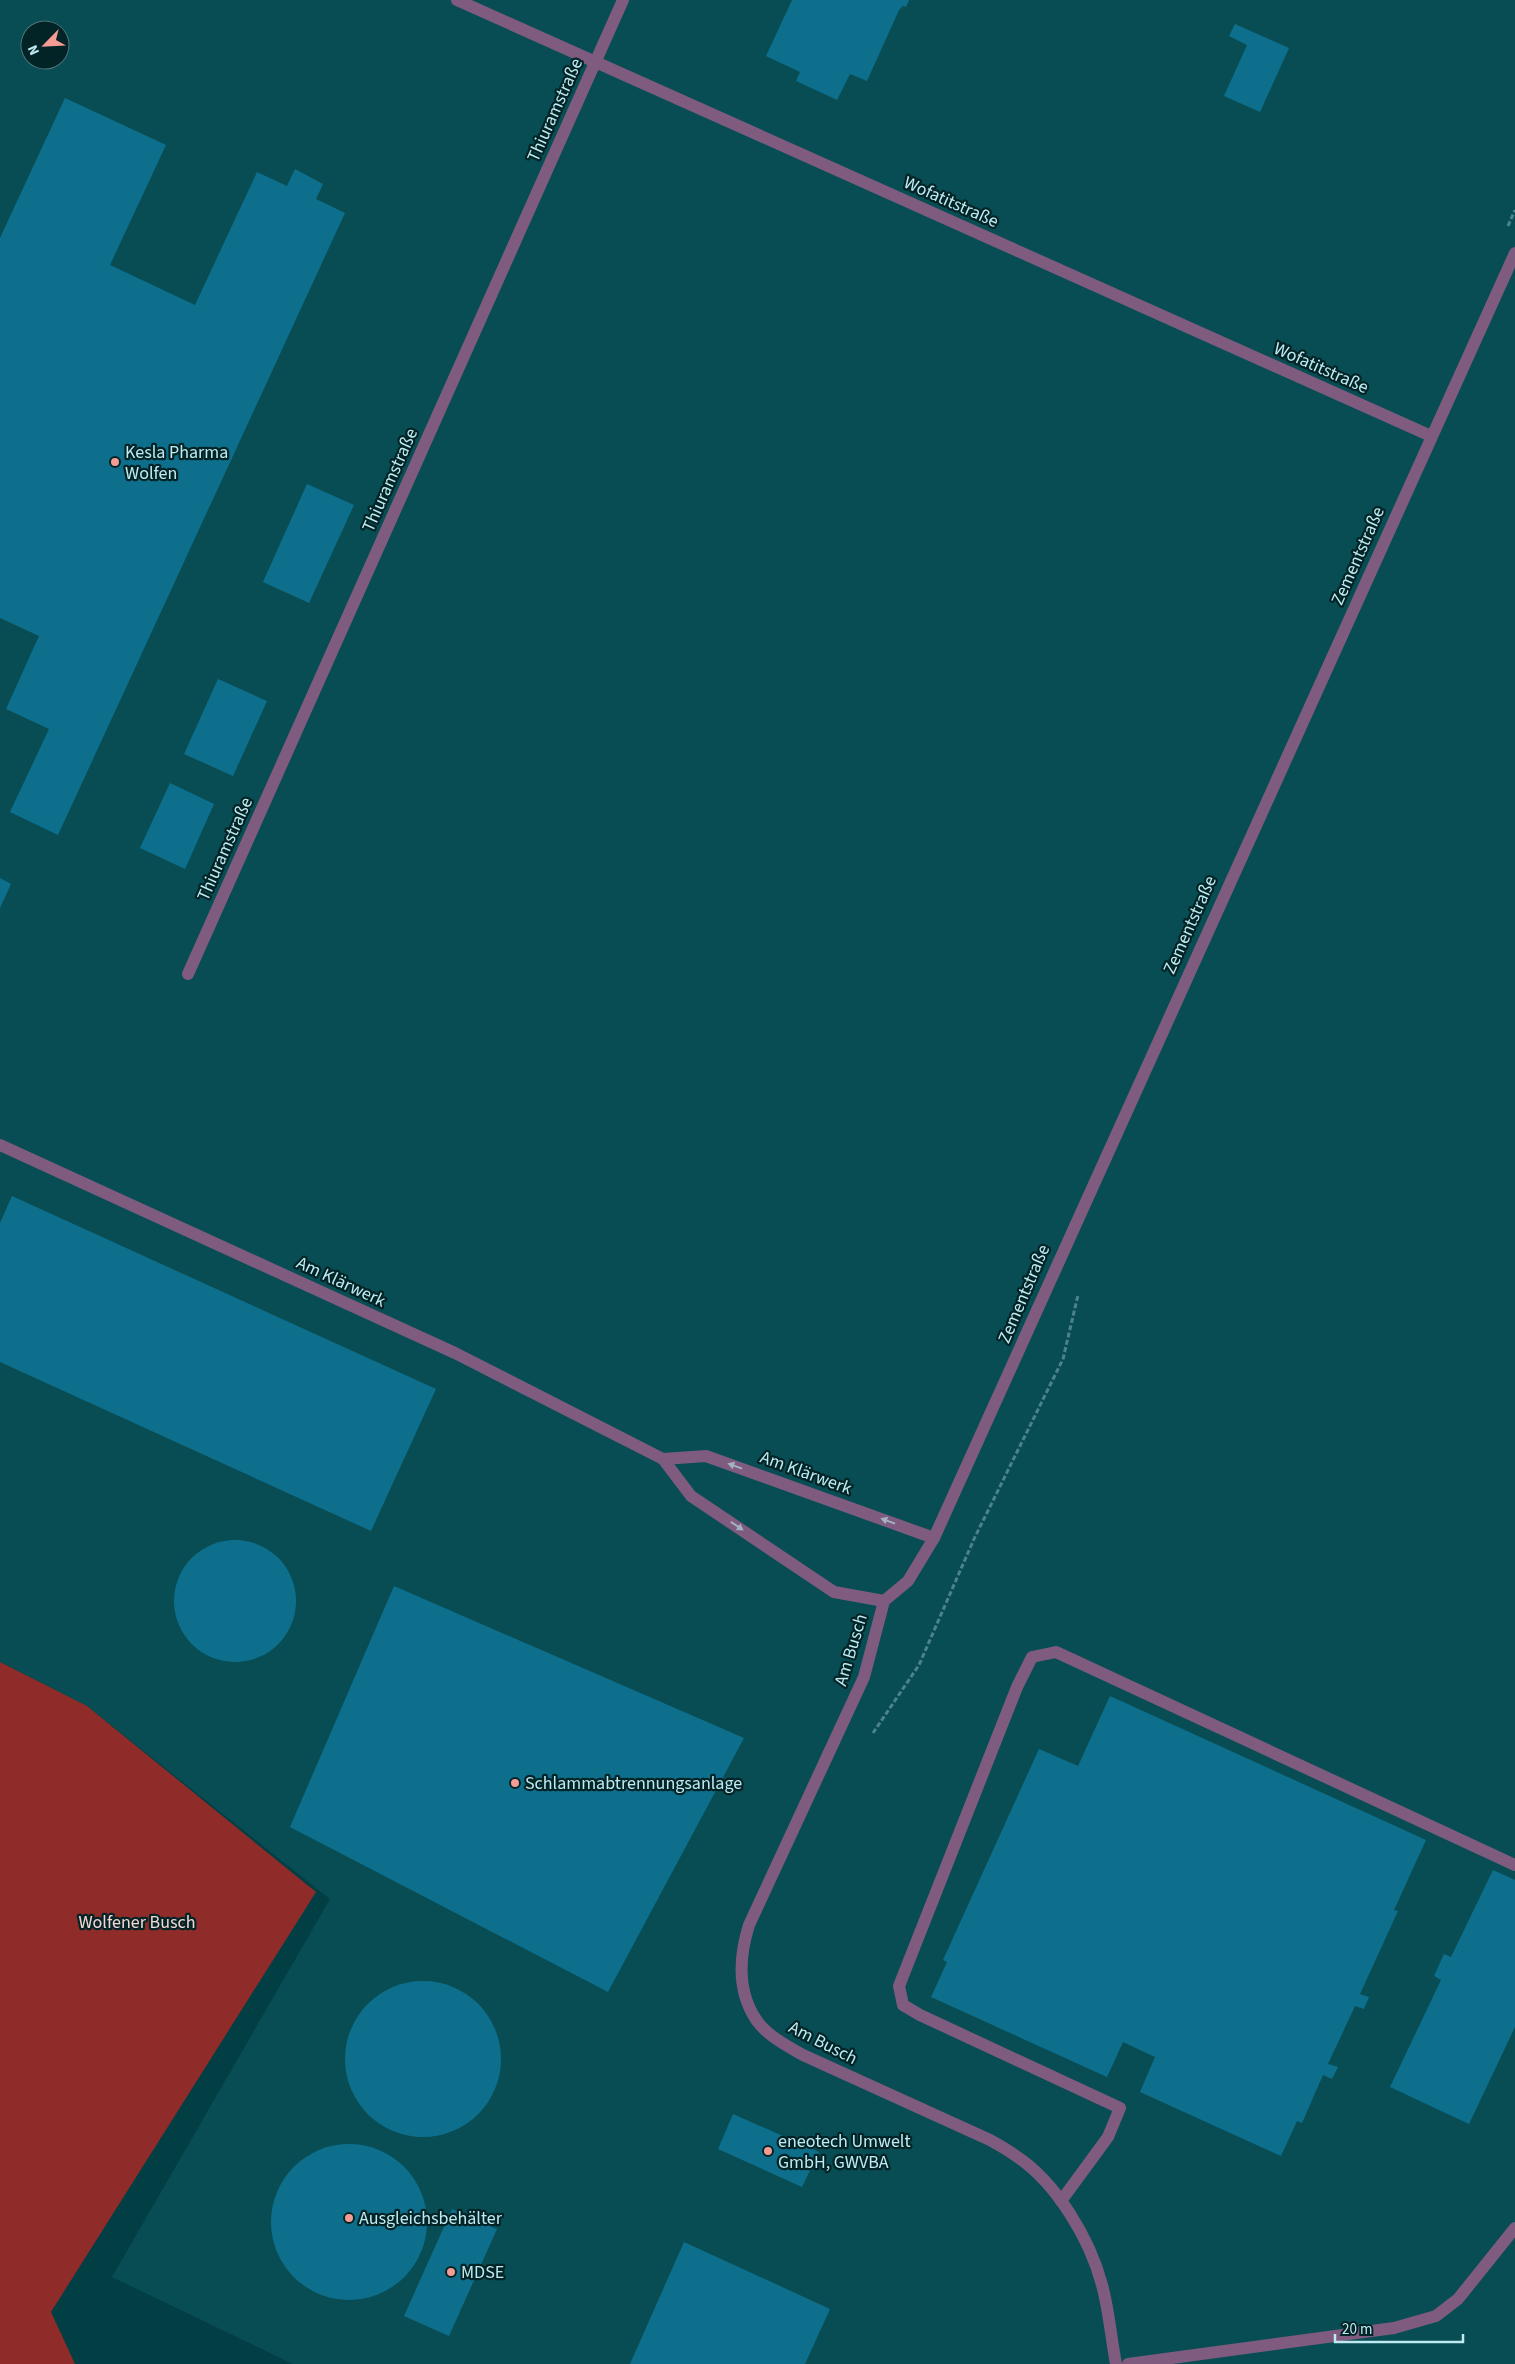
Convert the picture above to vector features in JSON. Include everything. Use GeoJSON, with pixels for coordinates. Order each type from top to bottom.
{"type":"FeatureCollection","features":[{"type":"Feature","properties":{"kind":"street","name":"Wofatitstraße"},"geometry":{"type":"LineString","coordinates":[[457,0],[1431,436]]}},
{"type":"Feature","properties":{"kind":"street","name":"Thiuramstraße"},"geometry":{"type":"LineString","coordinates":[[188,974],[623,0]]}},
{"type":"Feature","properties":{"kind":"street","name":"Zementstraße"},"geometry":{"type":"LineString","coordinates":[[884,1600],[908,1581],[934,1538],[1515,253]]}},
{"type":"Feature","properties":{"kind":"street","name":"Am Klärwerk"},"geometry":{"type":"LineString","coordinates":[[0,1145],[455,1353],[663,1459],[691,1496],[834,1592],[884,1600]]}},
{"type":"Feature","properties":{"kind":"street","name":"Am Klärwerk"},"geometry":{"type":"LineString","coordinates":[[663,1459],[706,1456],[934,1538]]}},
{"type":"Feature","properties":{"kind":"street","name":"Am Busch"},"geometry":{"type":"LineString","coordinates":[[884,1600],[864,1677],[748,1925],[742,1945],[741,1973],[746,1997],[757,2021],[776,2039],[803,2056],[997,2144],[1018,2156],[1040,2176],[1061,2201],[1091,2252],[1102,2285],[1116,2364]]}},
{"type":"Feature","properties":{"kind":"street"},"geometry":{"type":"LineString","coordinates":[[1061,2201],[1108,2137],[1120,2108],[920,2015],[903,2005],[899,1986],[1018,1687],[1032,1657],[1056,1652],[1515,1864]]}},
{"type":"Feature","properties":{"kind":"street"},"geometry":{"type":"LineString","coordinates":[[1128,2364],[1394,2328],[1436,2316],[1458,2299],[1515,2228]]}},
{"type":"Feature","properties":{"kind":"path"},"geometry":{"type":"LineString","coordinates":[[872,1735],[919,1665],[974,1539],[1063,1359],[1079,1291]]}},
{"type":"Feature","properties":{"kind":"shaded area"},"geometry":{"type":"Polygon","coordinates":[[[0,0],[1515,0],[1515,2364],[293,2364],[112,2277],[330,1899],[87,1706],[0,1662],[0,0]]]}},
{"type":"Feature","properties":{"kind":"green space","name":"Wolfener Busch"},"geometry":{"type":"Polygon","coordinates":[[[0,1662],[87,1706],[316,1892],[51,2312],[75,2364],[0,2364],[0,1662]]]}},
{"type":"Feature","properties":{"kind":"building"},"geometry":{"type":"Polygon","coordinates":[[[792,0],[909,0],[906,7],[903,6],[899,10],[867,81],[850,74],[837,100],[796,81],[800,72],[766,56],[792,0]]]}},
{"type":"Feature","properties":{"kind":"building"},"geometry":{"type":"Polygon","coordinates":[[[1235,24],[1289,48],[1260,112],[1224,96],[1247,45],[1229,36],[1235,24]]]}},
{"type":"Feature","properties":{"kind":"building","name":"Kesla Pharma Wolfen"},"geometry":{"type":"Polygon","coordinates":[[[65,98],[166,145],[110,265],[195,305],[257,172],[287,186],[295,169],[323,184],[316,199],[345,213],[58,835],[10,812],[49,729],[6,709],[39,636],[0,618],[0,238],[65,98]]]}},
{"type":"Feature","properties":{"kind":"building"},"geometry":{"type":"Polygon","coordinates":[[[307,484],[354,505],[309,603],[263,582],[307,484]]]}},
{"type":"Feature","properties":{"kind":"building"},"geometry":{"type":"Polygon","coordinates":[[[218,679],[267,701],[233,776],[184,754],[218,679]]]}},
{"type":"Feature","properties":{"kind":"building"},"geometry":{"type":"Polygon","coordinates":[[[170,783],[214,804],[185,869],[140,848],[170,783]]]}},
{"type":"Feature","properties":{"kind":"building"},"geometry":{"type":"Polygon","coordinates":[[[0,878],[11,884],[0,908],[0,878]]]}},
{"type":"Feature","properties":{"kind":"building"},"geometry":{"type":"Polygon","coordinates":[[[12,1196],[436,1389],[371,1531],[0,1362],[0,1223],[12,1196]]]}},
{"type":"Feature","properties":{"kind":"building"},"geometry":{"type":"Polygon","coordinates":[[[235,1540],[258,1544],[278,1558],[292,1578],[296,1601],[292,1624],[278,1644],[258,1658],[235,1662],[212,1658],[192,1644],[178,1624],[174,1601],[178,1578],[192,1558],[212,1544],[235,1540]]]}},
{"type":"Feature","properties":{"kind":"building","name":"Schlammabtrennungsanlage"},"geometry":{"type":"Polygon","coordinates":[[[394,1586],[744,1738],[608,1992],[290,1827],[394,1586]]]}},
{"type":"Feature","properties":{"kind":"building"},"geometry":{"type":"Polygon","coordinates":[[[1110,1696],[1426,1840],[1394,1910],[1398,1911],[1360,1994],[1369,1997],[1364,2009],[1355,2006],[1328,2064],[1338,2067],[1332,2079],[1323,2075],[1302,2123],[1297,2121],[1281,2156],[1140,2092],[1155,2057],[1123,2042],[1107,2077],[931,1997],[947,1962],[943,1960],[1039,1749],[1078,1766],[1110,1696]]]}},
{"type":"Feature","properties":{"kind":"building"},"geometry":{"type":"Polygon","coordinates":[[[1493,1870],[1515,1880],[1515,2027],[1469,2124],[1390,2087],[1441,1980],[1434,1976],[1444,1954],[1451,1957],[1493,1870]]]}},
{"type":"Feature","properties":{"kind":"building"},"geometry":{"type":"Polygon","coordinates":[[[423,1981],[453,1987],[466,1994],[478,2004],[488,2016],[495,2029],[501,2059],[495,2089],[488,2102],[478,2114],[466,2124],[453,2131],[423,2137],[393,2131],[380,2124],[368,2114],[358,2102],[351,2089],[345,2059],[351,2029],[358,2016],[368,2004],[380,1994],[393,1987],[423,1981]]]}},
{"type":"Feature","properties":{"kind":"building","name":"eneotech Umwelt GmbH, GWVBA"},"geometry":{"type":"Polygon","coordinates":[[[733,2114],[819,2152],[802,2187],[718,2149],[733,2114]]]}},
{"type":"Feature","properties":{"kind":"building","name":"Ausgleichsbehälter"},"geometry":{"type":"Polygon","coordinates":[[[349,2144],[379,2150],[392,2157],[404,2167],[414,2179],[421,2192],[427,2222],[421,2252],[414,2265],[404,2277],[392,2287],[379,2294],[349,2300],[319,2294],[306,2287],[294,2277],[284,2265],[277,2252],[271,2222],[277,2192],[284,2179],[294,2167],[306,2157],[319,2150],[349,2144]]]}},
{"type":"Feature","properties":{"kind":"building","name":"MDSE"},"geometry":{"type":"Polygon","coordinates":[[[452,2209],[497,2229],[449,2336],[404,2316],[452,2209]]]}},
{"type":"Feature","properties":{"kind":"building"},"geometry":{"type":"Polygon","coordinates":[[[684,2242],[830,2309],[805,2364],[630,2364],[684,2242]]]}},
{"type":"Feature","properties":{"kind":"place","name":"Kesla Pharma Wolfen"},"geometry":{"type":"Point","coordinates":[115,462]}},
{"type":"Feature","properties":{"kind":"place","name":"Schlammabtrennungsanlage"},"geometry":{"type":"Point","coordinates":[515,1783]}},
{"type":"Feature","properties":{"kind":"place","name":"eneotech Umwelt GmbH, GWVBA"},"geometry":{"type":"Point","coordinates":[768,2151]}},
{"type":"Feature","properties":{"kind":"place","name":"Ausgleichsbehälter"},"geometry":{"type":"Point","coordinates":[349,2218]}},
{"type":"Feature","properties":{"kind":"place","name":"MDSE"},"geometry":{"type":"Point","coordinates":[451,2272]}}]}
